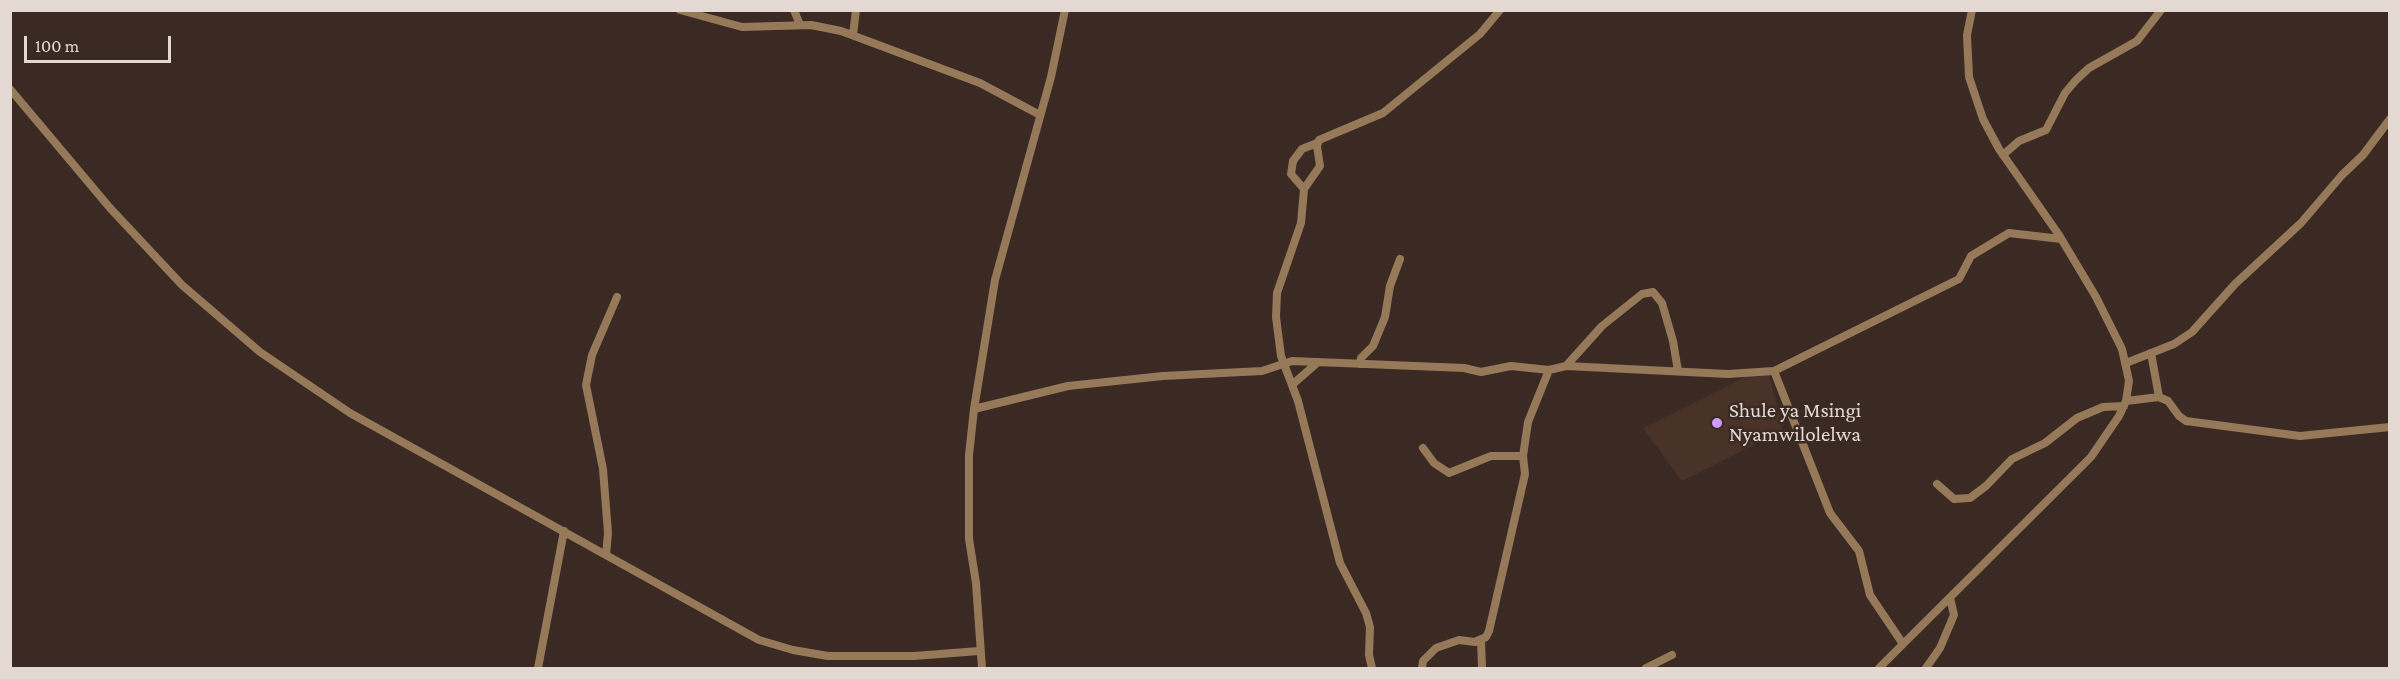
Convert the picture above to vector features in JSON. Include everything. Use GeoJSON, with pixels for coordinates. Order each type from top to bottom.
{"type":"FeatureCollection","features":[{"type":"Feature","properties":{"kind":"street"},"geometry":{"type":"LineString","coordinates":[[680,10],[742,27],[800,25],[853,35],[980,83],[1040,115]]}},
{"type":"Feature","properties":{"kind":"street"},"geometry":{"type":"LineString","coordinates":[[794,10],[800,25]]}},
{"type":"Feature","properties":{"kind":"street"},"geometry":{"type":"LineString","coordinates":[[853,35],[856,10]]}},
{"type":"Feature","properties":{"kind":"street"},"geometry":{"type":"LineString","coordinates":[[982,669],[979,651],[978,604],[969,527],[969,455],[994,280],[1057,54],[1065,10]]}},
{"type":"Feature","properties":{"kind":"street"},"geometry":{"type":"LineString","coordinates":[[1304,189],[1291,174],[1293,161],[1302,149],[1336,131],[1383,113],[1480,34],[1500,10]]}},
{"type":"Feature","properties":{"kind":"street"},"geometry":{"type":"LineString","coordinates":[[1879,669],[2091,457],[2125,403],[2129,381],[2126,363],[2096,297],[2061,239],[2003,155],[1983,119],[1969,77],[1967,35],[1972,10]]}},
{"type":"Feature","properties":{"kind":"street"},"geometry":{"type":"LineString","coordinates":[[2003,155],[2019,141],[2046,130],[2065,93],[2076,80],[2089,68],[2137,41],[2161,10]]}},
{"type":"Feature","properties":{"kind":"street"},"geometry":{"type":"LineString","coordinates":[[10,90],[150,252],[182,285],[260,352],[350,413],[564,531],[731,627],[759,640],[793,650],[828,656],[859,657],[979,651]]}},
{"type":"Feature","properties":{"kind":"street"},"geometry":{"type":"LineString","coordinates":[[2126,363],[2174,344],[2192,332],[2235,284],[2301,223],[2342,175],[2363,155],[2390,119]]}},
{"type":"Feature","properties":{"kind":"street"},"geometry":{"type":"LineString","coordinates":[[1317,143],[1320,166],[1304,189],[1300,223],[1276,305],[1283,362],[1293,384],[1340,563],[1368,620],[1372,669]]}},
{"type":"Feature","properties":{"kind":"street"},"geometry":{"type":"LineString","coordinates":[[975,409],[1068,386],[1163,376],[1262,371],[1283,362],[1464,368],[1481,372],[1511,366],[1549,370],[1566,366],[1748,374],[1774,371],[1959,279],[1971,256],[2009,233],[2061,239]]}},
{"type":"Feature","properties":{"kind":"street"},"geometry":{"type":"LineString","coordinates":[[1360,364],[1361,358],[1373,346],[1385,317],[1390,286],[1400,260]]}},
{"type":"Feature","properties":{"kind":"street"},"geometry":{"type":"LineString","coordinates":[[1566,366],[1602,326],[1642,294],[1653,292],[1662,303],[1673,341],[1678,371]]}},
{"type":"Feature","properties":{"kind":"street"},"geometry":{"type":"LineString","coordinates":[[606,555],[607,503],[603,469],[586,385],[592,355],[616,297]]}},
{"type":"Feature","properties":{"kind":"street"},"geometry":{"type":"LineString","coordinates":[[2151,353],[2159,397]]}},
{"type":"Feature","properties":{"kind":"street"},"geometry":{"type":"LineString","coordinates":[[1293,384],[1317,363]]}},
{"type":"Feature","properties":{"kind":"street"},"geometry":{"type":"LineString","coordinates":[[1422,669],[1429,655],[1447,643],[1481,640],[1489,631],[1509,553],[1525,474],[1523,456],[1528,422],[1549,370]]}},
{"type":"Feature","properties":{"kind":"street"},"geometry":{"type":"LineString","coordinates":[[1774,371],[1830,513],[1859,551],[1870,595],[1904,644]]}},
{"type":"Feature","properties":{"kind":"street"},"geometry":{"type":"LineString","coordinates":[[1937,484],[1954,499],[1970,498],[1986,486],[2012,459],[2045,442],[2077,418],[2103,408],[2159,397],[2168,400],[2179,416],[2186,421],[2228,427],[2300,436],[2390,427]]}},
{"type":"Feature","properties":{"kind":"street"},"geometry":{"type":"LineString","coordinates":[[1423,448],[1434,463],[1449,473],[1491,456],[1523,456]]}},
{"type":"Feature","properties":{"kind":"street"},"geometry":{"type":"LineString","coordinates":[[538,669],[564,531]]}},
{"type":"Feature","properties":{"kind":"street"},"geometry":{"type":"LineString","coordinates":[[1926,669],[1940,648],[1954,615],[1950,598]]}},
{"type":"Feature","properties":{"kind":"street"},"geometry":{"type":"LineString","coordinates":[[1481,640],[1482,669]]}},
{"type":"Feature","properties":{"kind":"street"},"geometry":{"type":"LineString","coordinates":[[1646,669],[1672,655]]}},
{"type":"Feature","properties":{"kind":"shaded area"},"geometry":{"type":"Polygon","coordinates":[[[1767,366],[1783,430],[1682,481],[1643,428],[1767,366]]]}},
{"type":"Feature","properties":{"kind":"place","name":"Shule ya Msingi Nyamwilolelwa"},"geometry":{"type":"Point","coordinates":[1717,423]}}]}
